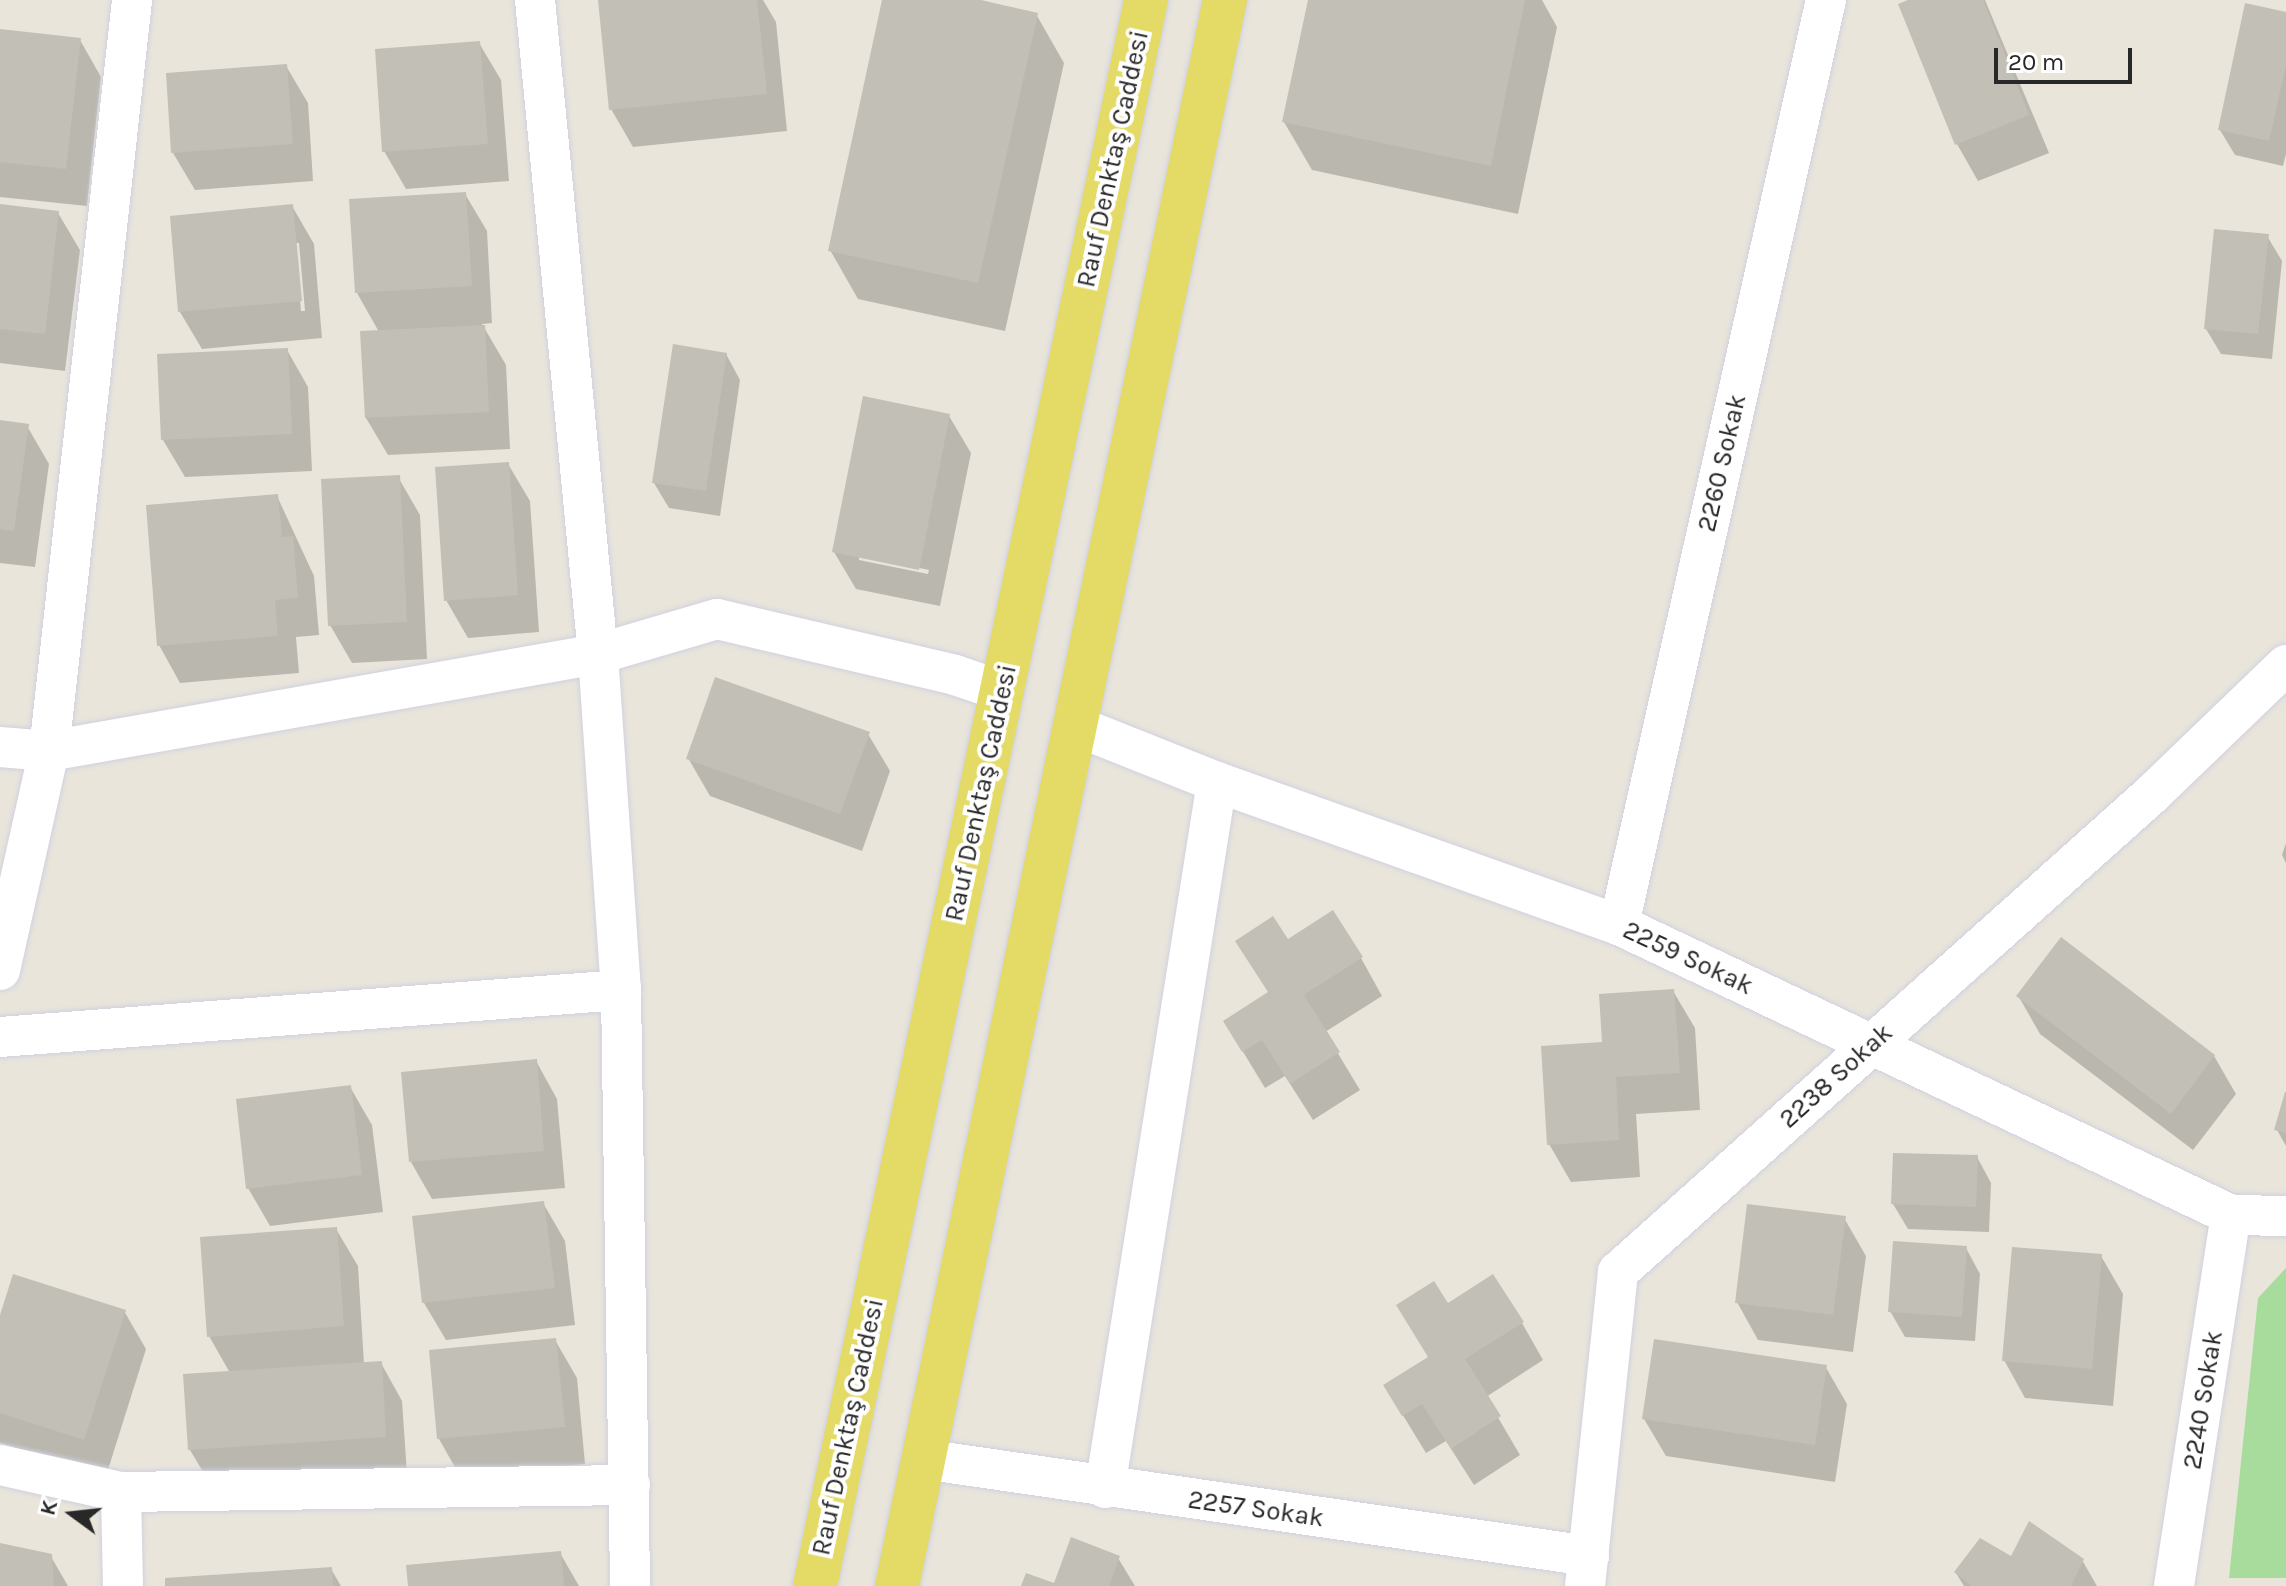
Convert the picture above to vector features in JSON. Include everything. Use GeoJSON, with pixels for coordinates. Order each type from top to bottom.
{"type":"FeatureCollection","features":[{"type":"Feature","properties":{"kind":"main road","name":"Rauf Denktaş Caddesi"},"geometry":{"type":"LineString","coordinates":[[815,1586],[1146,0]]}},
{"type":"Feature","properties":{"kind":"main road"},"geometry":{"type":"LineString","coordinates":[[897,1586],[1225,0]]}},
{"type":"Feature","properties":{"kind":"street"},"geometry":{"type":"LineString","coordinates":[[0,970],[49,751],[132,0]]}},
{"type":"Feature","properties":{"kind":"street"},"geometry":{"type":"LineString","coordinates":[[535,0],[598,654],[621,990],[630,1586]]}},
{"type":"Feature","properties":{"kind":"street","name":"2260 Sokak"},"geometry":{"type":"LineString","coordinates":[[1619,925],[1826,0]]}},
{"type":"Feature","properties":{"kind":"street"},"geometry":{"type":"LineString","coordinates":[[0,747],[49,751],[598,654],[717,619],[955,675],[1002,691]]}},
{"type":"Feature","properties":{"kind":"street","name":"2238 Sokak"},"geometry":{"type":"LineString","coordinates":[[1587,1571],[1618,1272],[2152,794],[2286,665]]}},
{"type":"Feature","properties":{"kind":"street","name":"2259 Sokak"},"geometry":{"type":"LineString","coordinates":[[1076,726],[1217,782],[1619,925],[2231,1215],[2286,1216]]}},
{"type":"Feature","properties":{"kind":"street"},"geometry":{"type":"LineString","coordinates":[[1105,1488],[1217,782]]}},
{"type":"Feature","properties":{"kind":"street"},"geometry":{"type":"LineString","coordinates":[[0,1037],[621,990]]}},
{"type":"Feature","properties":{"kind":"street","name":"2240 Sokak"},"geometry":{"type":"LineString","coordinates":[[2174,1586],[2231,1215]]}},
{"type":"Feature","properties":{"kind":"street","name":"2257 Sokak"},"geometry":{"type":"LineString","coordinates":[[923,1459],[1587,1571]]}},
{"type":"Feature","properties":{"kind":"street"},"geometry":{"type":"LineString","coordinates":[[0,1465],[121,1492],[630,1485]]}},
{"type":"Feature","properties":{"kind":"street"},"geometry":{"type":"LineString","coordinates":[[121,1492],[123,1586]]}},
{"type":"Feature","properties":{"kind":"green space"},"geometry":{"type":"Polygon","coordinates":[[[2286,1268],[2286,1578],[2229,1578],[2258,1298],[2286,1268]]]}},
{"type":"Feature","properties":{"kind":"building"},"geometry":{"type":"Polygon","coordinates":[[[598,0],[757,0],[767,94],[609,110],[598,0]]]}},
{"type":"Feature","properties":{"kind":"building"},"geometry":{"type":"Polygon","coordinates":[[[882,0],[981,0],[1038,13],[978,283],[828,251],[882,0]]]}},
{"type":"Feature","properties":{"kind":"building"},"geometry":{"type":"Polygon","coordinates":[[[1308,0],[1525,0],[1491,166],[1282,122],[1308,0]]]}},
{"type":"Feature","properties":{"kind":"building"},"geometry":{"type":"Polygon","coordinates":[[[1908,0],[1983,0],[2029,115],[1955,145],[1898,4],[1908,0]]]}},
{"type":"Feature","properties":{"kind":"building"},"geometry":{"type":"Polygon","coordinates":[[[2245,3],[2286,12],[2286,65],[2269,141],[2218,130],[2245,3]]]}},
{"type":"Feature","properties":{"kind":"building"},"geometry":{"type":"Polygon","coordinates":[[[0,29],[81,38],[66,169],[0,162],[0,29]]]}},
{"type":"Feature","properties":{"kind":"building"},"geometry":{"type":"Polygon","coordinates":[[[480,41],[488,144],[382,152],[375,49],[480,41]]]}},
{"type":"Feature","properties":{"kind":"building"},"geometry":{"type":"Polygon","coordinates":[[[287,64],[293,144],[171,153],[166,73],[287,64]]]}},
{"type":"Feature","properties":{"kind":"building"},"geometry":{"type":"Polygon","coordinates":[[[466,192],[472,286],[355,293],[349,199],[466,192]]]}},
{"type":"Feature","properties":{"kind":"building"},"geometry":{"type":"Polygon","coordinates":[[[0,204],[59,211],[45,334],[0,329],[0,204]]]}},
{"type":"Feature","properties":{"kind":"building"},"geometry":{"type":"Polygon","coordinates":[[[293,204],[302,301],[178,312],[170,216],[293,204]]]}},
{"type":"Feature","properties":{"kind":"building"},"geometry":{"type":"Polygon","coordinates":[[[2214,229],[2269,234],[2258,334],[2204,329],[2214,229]]]}},
{"type":"Feature","properties":{"kind":"building"},"geometry":{"type":"Polygon","coordinates":[[[485,325],[489,412],[365,418],[360,331],[485,325]]]}},
{"type":"Feature","properties":{"kind":"building"},"geometry":{"type":"Polygon","coordinates":[[[673,344],[727,353],[706,491],[652,483],[673,344]]]}},
{"type":"Feature","properties":{"kind":"building"},"geometry":{"type":"Polygon","coordinates":[[[288,348],[292,434],[161,440],[157,354],[288,348]]]}},
{"type":"Feature","properties":{"kind":"building"},"geometry":{"type":"Polygon","coordinates":[[[863,396],[950,414],[919,570],[832,552],[863,396]]]}},
{"type":"Feature","properties":{"kind":"building"},"geometry":{"type":"Polygon","coordinates":[[[0,420],[29,424],[14,531],[0,529],[0,420]]]}},
{"type":"Feature","properties":{"kind":"building"},"geometry":{"type":"Polygon","coordinates":[[[509,462],[518,595],[444,601],[435,467],[509,462]]]}},
{"type":"Feature","properties":{"kind":"building"},"geometry":{"type":"Polygon","coordinates":[[[400,475],[407,622],[328,626],[321,479],[400,475]]]}},
{"type":"Feature","properties":{"kind":"building"},"geometry":{"type":"Polygon","coordinates":[[[278,494],[282,537],[293,536],[298,598],[275,600],[278,636],[157,646],[146,505],[278,494]]]}},
{"type":"Feature","properties":{"kind":"building"},"geometry":{"type":"Polygon","coordinates":[[[715,677],[870,732],[840,814],[686,759],[715,677]]]}},
{"type":"Feature","properties":{"kind":"building"},"geometry":{"type":"Polygon","coordinates":[[[1333,910],[1363,957],[1304,995],[1340,1052],[1290,1084],[1262,1040],[1242,1052],[1223,1021],[1268,992],[1235,941],[1273,916],[1288,939],[1333,910]]]}},
{"type":"Feature","properties":{"kind":"building"},"geometry":{"type":"Polygon","coordinates":[[[2061,937],[2215,1055],[2171,1114],[2016,996],[2061,937]]]}},
{"type":"Feature","properties":{"kind":"building"},"geometry":{"type":"Polygon","coordinates":[[[1674,989],[1680,1073],[1616,1077],[1619,1140],[1547,1145],[1541,1046],[1602,1042],[1599,994],[1674,989]]]}},
{"type":"Feature","properties":{"kind":"building"},"geometry":{"type":"Polygon","coordinates":[[[537,1059],[544,1151],[409,1162],[401,1072],[537,1059]]]}},
{"type":"Feature","properties":{"kind":"building"},"geometry":{"type":"Polygon","coordinates":[[[351,1085],[362,1175],[246,1189],[236,1099],[351,1085]]]}},
{"type":"Feature","properties":{"kind":"building"},"geometry":{"type":"Polygon","coordinates":[[[2286,1092],[2286,1133],[2274,1130],[2286,1092]]]}},
{"type":"Feature","properties":{"kind":"building"},"geometry":{"type":"Polygon","coordinates":[[[1893,1153],[1978,1155],[1976,1207],[1891,1204],[1893,1153]]]}},
{"type":"Feature","properties":{"kind":"building"},"geometry":{"type":"Polygon","coordinates":[[[544,1201],[555,1288],[422,1303],[412,1216],[544,1201]]]}},
{"type":"Feature","properties":{"kind":"building"},"geometry":{"type":"Polygon","coordinates":[[[1747,1204],[1846,1216],[1833,1315],[1735,1303],[1747,1204]]]}},
{"type":"Feature","properties":{"kind":"building"},"geometry":{"type":"Polygon","coordinates":[[[337,1227],[344,1326],[207,1337],[200,1237],[337,1227]]]}},
{"type":"Feature","properties":{"kind":"building"},"geometry":{"type":"Polygon","coordinates":[[[1893,1241],[1967,1246],[1962,1317],[1888,1312],[1893,1241]]]}},
{"type":"Feature","properties":{"kind":"building"},"geometry":{"type":"Polygon","coordinates":[[[2012,1247],[2102,1254],[2092,1369],[2002,1361],[2012,1247]]]}},
{"type":"Feature","properties":{"kind":"building"},"geometry":{"type":"Polygon","coordinates":[[[13,1274],[126,1310],[84,1440],[0,1413],[0,1315],[13,1274]]]}},
{"type":"Feature","properties":{"kind":"building"},"geometry":{"type":"Polygon","coordinates":[[[1493,1274],[1524,1322],[1465,1359],[1501,1416],[1451,1449],[1422,1404],[1402,1416],[1383,1385],[1428,1357],[1396,1305],[1434,1281],[1448,1303],[1493,1274]]]}},
{"type":"Feature","properties":{"kind":"building"},"geometry":{"type":"Polygon","coordinates":[[[556,1338],[565,1427],[437,1439],[429,1350],[556,1338]]]}},
{"type":"Feature","properties":{"kind":"building"},"geometry":{"type":"Polygon","coordinates":[[[1654,1339],[1827,1365],[1815,1445],[1642,1419],[1654,1339]]]}},
{"type":"Feature","properties":{"kind":"building"},"geometry":{"type":"Polygon","coordinates":[[[382,1361],[386,1437],[188,1450],[183,1374],[382,1361]]]}},
{"type":"Feature","properties":{"kind":"building"},"geometry":{"type":"Polygon","coordinates":[[[2029,1521],[2084,1559],[2071,1586],[1972,1586],[1954,1572],[1980,1538],[2011,1556],[2029,1521]]]}},
{"type":"Feature","properties":{"kind":"building"},"geometry":{"type":"Polygon","coordinates":[[[1071,1537],[1120,1556],[1109,1586],[1021,1586],[1026,1573],[1054,1583],[1071,1537]]]}},
{"type":"Feature","properties":{"kind":"building"},"geometry":{"type":"Polygon","coordinates":[[[0,1543],[52,1554],[54,1586],[0,1586],[0,1543]]]}},
{"type":"Feature","properties":{"kind":"building"},"geometry":{"type":"Polygon","coordinates":[[[561,1551],[564,1586],[408,1586],[406,1565],[561,1551]]]}},
{"type":"Feature","properties":{"kind":"building"},"geometry":{"type":"Polygon","coordinates":[[[332,1567],[333,1586],[165,1586],[165,1578],[332,1567]]]}}]}
